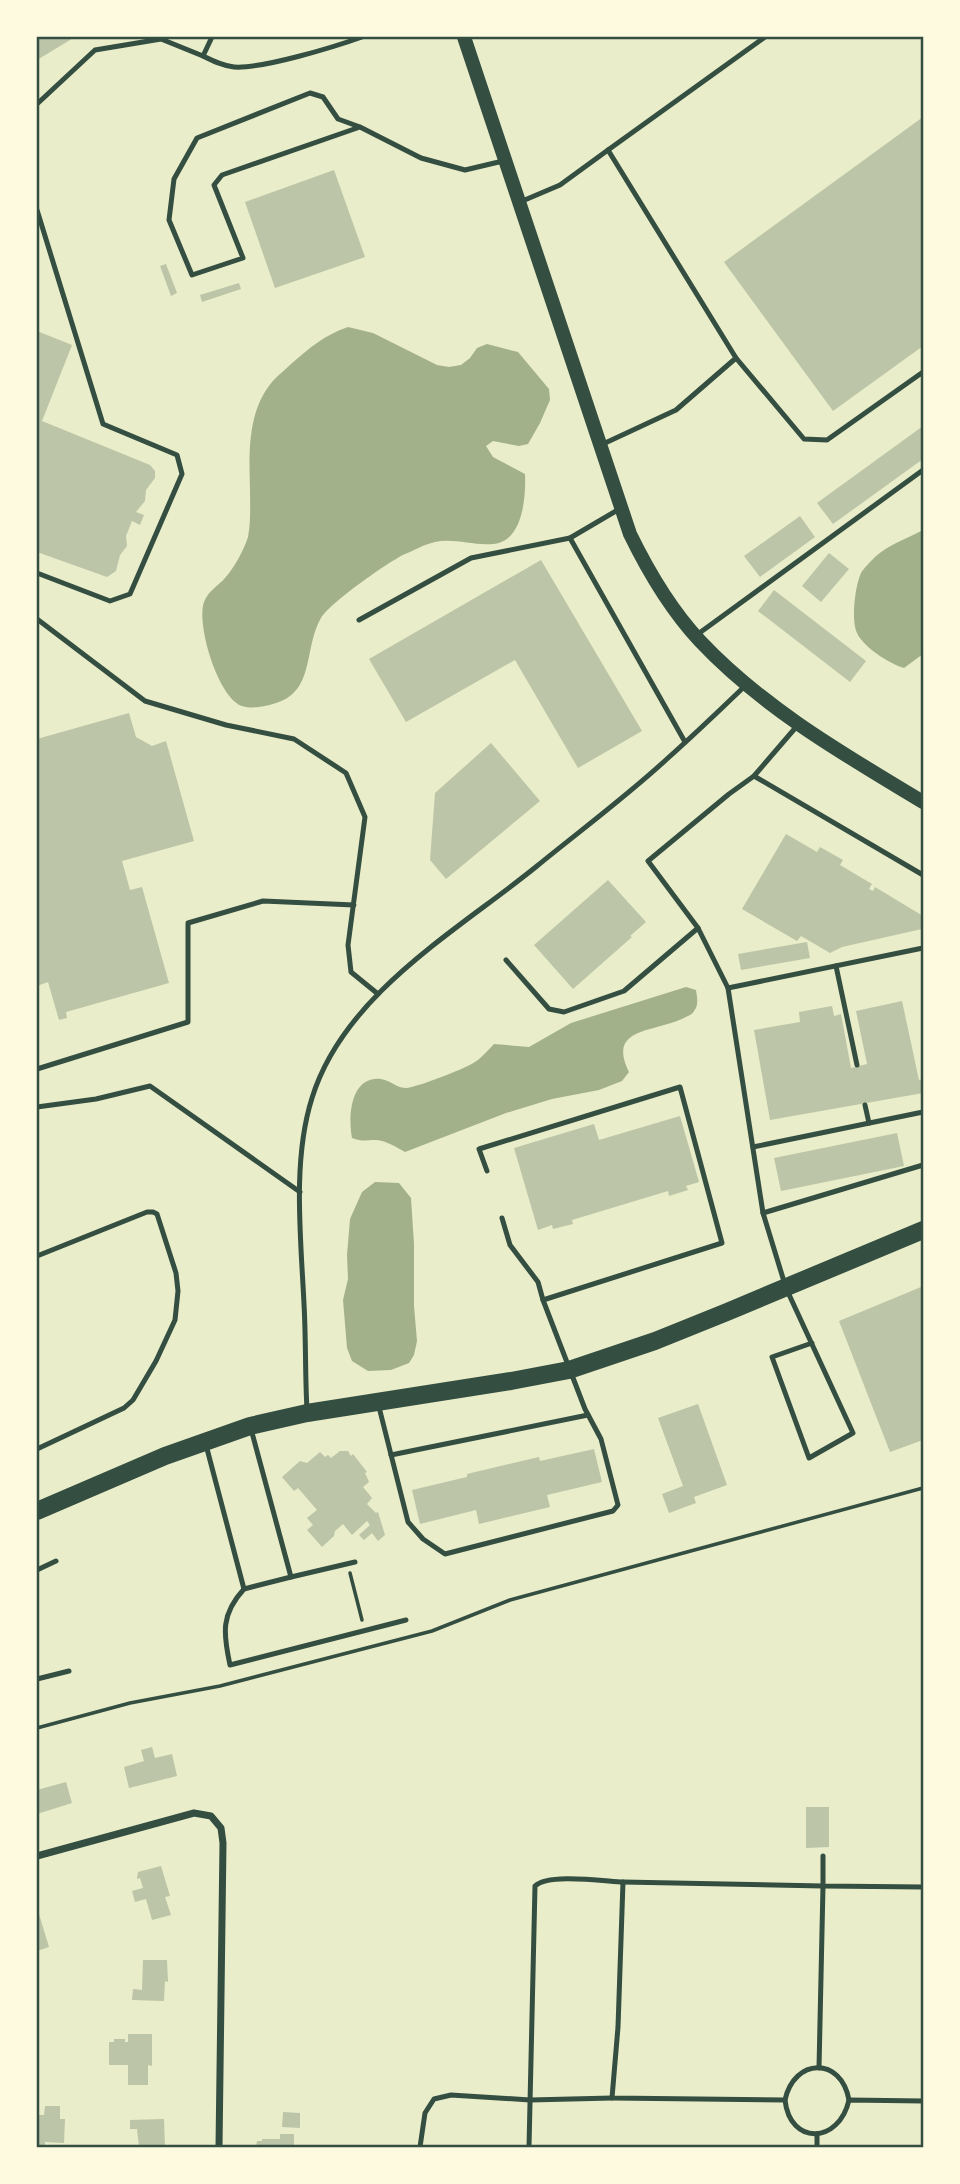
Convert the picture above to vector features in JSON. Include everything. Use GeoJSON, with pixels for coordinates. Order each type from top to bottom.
{"type":"FeatureCollection","features":[{"type":"Feature","properties":{"kind":"main road"},"geometry":{"type":"LineString","coordinates":[[464,37],[621,508],[649,574],[696,636],[747,684],[799,723],[923,802]]}},
{"type":"Feature","properties":{"kind":"main road"},"geometry":{"type":"LineString","coordinates":[[39,1507],[250,1426],[307,1413],[569,1370],[655,1340],[923,1230]]}},
{"type":"Feature","properties":{"kind":"street"},"geometry":{"type":"LineString","coordinates":[[37,1856],[194,1813],[211,1816],[221,1828],[219,2147]]}},
{"type":"Feature","properties":{"kind":"lane"},"geometry":{"type":"LineString","coordinates":[[203,56],[212,37]]}},
{"type":"Feature","properties":{"kind":"lane"},"geometry":{"type":"LineString","coordinates":[[37,104],[95,50],[161,39],[228,66],[246,66],[286,59],[362,37]]}},
{"type":"Feature","properties":{"kind":"lane"},"geometry":{"type":"LineString","coordinates":[[520,202],[559,185],[765,37]]}},
{"type":"Feature","properties":{"kind":"lane"},"geometry":{"type":"LineString","coordinates":[[360,127],[222,175],[214,185],[243,258],[192,275],[169,220],[174,179],[197,138],[310,93],[323,97],[338,119],[360,127],[421,158],[465,170],[506,161]]}},
{"type":"Feature","properties":{"kind":"lane"},"geometry":{"type":"LineString","coordinates":[[608,150],[736,358],[804,439],[827,440],[923,372]]}},
{"type":"Feature","properties":{"kind":"lane"},"geometry":{"type":"LineString","coordinates":[[37,210],[103,424],[177,455],[182,474],[130,594],[110,601],[37,573]]}},
{"type":"Feature","properties":{"kind":"lane"},"geometry":{"type":"LineString","coordinates":[[600,446],[676,410],[736,358]]}},
{"type":"Feature","properties":{"kind":"lane"},"geometry":{"type":"LineString","coordinates":[[696,636],[923,470]]}},
{"type":"Feature","properties":{"kind":"lane"},"geometry":{"type":"LineString","coordinates":[[359,620],[471,558],[570,538],[621,508]]}},
{"type":"Feature","properties":{"kind":"lane"},"geometry":{"type":"LineString","coordinates":[[570,538],[685,742]]}},
{"type":"Feature","properties":{"kind":"lane"},"geometry":{"type":"LineString","coordinates":[[37,619],[145,701],[226,725],[294,739],[346,773],[365,817],[348,945],[351,972],[378,994]]}},
{"type":"Feature","properties":{"kind":"lane"},"geometry":{"type":"LineString","coordinates":[[307,1413],[300,1192],[303,1139],[312,1098],[342,1036],[400,973],[667,760],[747,684]]}},
{"type":"Feature","properties":{"kind":"lane"},"geometry":{"type":"LineString","coordinates":[[799,723],[754,776],[648,861],[698,928],[728,988],[763,1213],[786,1288],[812,1343],[853,1433],[809,1458],[772,1357],[812,1343]]}},
{"type":"Feature","properties":{"kind":"lane"},"geometry":{"type":"LineString","coordinates":[[754,776],[923,874]]}},
{"type":"Feature","properties":{"kind":"lane"},"geometry":{"type":"LineString","coordinates":[[37,1069],[188,1022],[188,923],[263,901],[354,905]]}},
{"type":"Feature","properties":{"kind":"lane"},"geometry":{"type":"LineString","coordinates":[[506,960],[550,1009],[565,1012],[624,991],[698,928]]}},
{"type":"Feature","properties":{"kind":"lane"},"geometry":{"type":"LineString","coordinates":[[728,988],[923,948]]}},
{"type":"Feature","properties":{"kind":"lane"},"geometry":{"type":"LineString","coordinates":[[836,966],[857,1065]]}},
{"type":"Feature","properties":{"kind":"lane"},"geometry":{"type":"LineString","coordinates":[[37,1106],[96,1099],[150,1086],[300,1192]]}},
{"type":"Feature","properties":{"kind":"lane"},"geometry":{"type":"LineString","coordinates":[[486,1171],[480,1149],[680,1087],[722,1243],[543,1300]]}},
{"type":"Feature","properties":{"kind":"lane"},"geometry":{"type":"LineString","coordinates":[[865,1105],[869,1123]]}},
{"type":"Feature","properties":{"kind":"lane"},"geometry":{"type":"LineString","coordinates":[[753,1147],[923,1112]]}},
{"type":"Feature","properties":{"kind":"lane"},"geometry":{"type":"LineString","coordinates":[[763,1213],[923,1166]]}},
{"type":"Feature","properties":{"kind":"lane"},"geometry":{"type":"LineString","coordinates":[[37,1256],[147,1212],[153,1212],[157,1214],[172,1261],[178,1292],[174,1320],[156,1361],[133,1400],[114,1414],[37,1449]]}},
{"type":"Feature","properties":{"kind":"lane"},"geometry":{"type":"LineString","coordinates":[[378,1402],[408,1522],[424,1539],[446,1553],[613,1511],[618,1505],[601,1439],[569,1370],[538,1282],[510,1245],[502,1218]]}},
{"type":"Feature","properties":{"kind":"lane"},"geometry":{"type":"LineString","coordinates":[[391,1455],[588,1415]]}},
{"type":"Feature","properties":{"kind":"lane"},"geometry":{"type":"LineString","coordinates":[[250,1426],[291,1577]]}},
{"type":"Feature","properties":{"kind":"lane"},"geometry":{"type":"LineString","coordinates":[[206,1441],[244,1589]]}},
{"type":"Feature","properties":{"kind":"lane"},"geometry":{"type":"LineString","coordinates":[[37,1570],[56,1561]]}},
{"type":"Feature","properties":{"kind":"lane"},"geometry":{"type":"LineString","coordinates":[[355,1563],[244,1589],[233,1603],[225,1624],[230,1665],[405,1620]]}},
{"type":"Feature","properties":{"kind":"lane"},"geometry":{"type":"LineString","coordinates":[[37,1679],[69,1671]]}},
{"type":"Feature","properties":{"kind":"lane"},"geometry":{"type":"LineString","coordinates":[[819,2068],[823,1856]]}},
{"type":"Feature","properties":{"kind":"lane"},"geometry":{"type":"LineString","coordinates":[[529,2147],[535,1886],[540,1881],[553,1879],[923,1887]]}},
{"type":"Feature","properties":{"kind":"lane"},"geometry":{"type":"LineString","coordinates":[[612,2098],[618,2027],[623,1882]]}},
{"type":"Feature","properties":{"kind":"lane"},"geometry":{"type":"LineString","coordinates":[[819,2068],[831,2071],[842,2079],[849,2100],[841,2121],[831,2130],[817,2134],[802,2131],[792,2123],[786,2113],[785,2100],[788,2087],[794,2078],[804,2071],[819,2068]]}},
{"type":"Feature","properties":{"kind":"lane"},"geometry":{"type":"LineString","coordinates":[[420,2147],[425,2113],[434,2099],[458,2095],[530,2100],[785,2100]]}},
{"type":"Feature","properties":{"kind":"lane"},"geometry":{"type":"LineString","coordinates":[[849,2100],[923,2101]]}},
{"type":"Feature","properties":{"kind":"lane"},"geometry":{"type":"LineString","coordinates":[[817,2134],[817,2147]]}},
{"type":"Feature","properties":{"kind":"path"},"geometry":{"type":"LineString","coordinates":[[37,1728],[130,1703],[220,1686],[441,1629],[510,1600],[923,1488]]}},
{"type":"Feature","properties":{"kind":"path"},"geometry":{"type":"LineString","coordinates":[[348,1564],[369,1647]]}},
{"type":"Feature","properties":{"kind":"shaded area"},"geometry":{"type":"Polygon","coordinates":[[[348,327],[373,333],[437,365],[449,367],[461,365],[477,348],[487,344],[518,352],[549,389],[550,400],[528,444],[519,446],[493,441],[486,446],[493,457],[525,474],[521,517],[511,535],[503,541],[493,544],[449,541],[431,543],[397,558],[373,574],[347,593],[321,618],[302,680],[296,690],[287,698],[273,704],[242,706],[233,700],[217,675],[206,642],[202,612],[206,598],[232,569],[248,537],[250,447],[254,420],[264,394],[276,377],[318,342],[348,327]]]}},
{"type":"Feature","properties":{"kind":"shaded area"},"geometry":{"type":"Polygon","coordinates":[[[923,530],[923,654],[904,668],[878,654],[860,638],[854,620],[856,594],[861,573],[875,557],[892,545],[923,530]]]}},
{"type":"Feature","properties":{"kind":"shaded area"},"geometry":{"type":"Polygon","coordinates":[[[686,987],[696,990],[696,1009],[674,1022],[638,1033],[629,1039],[624,1046],[624,1057],[629,1072],[622,1081],[599,1090],[552,1099],[506,1113],[405,1152],[384,1142],[352,1138],[350,1120],[353,1100],[363,1084],[371,1080],[381,1079],[403,1088],[413,1087],[473,1063],[494,1044],[529,1047],[571,1023],[686,987]]]}},
{"type":"Feature","properties":{"kind":"shaded area"},"geometry":{"type":"Polygon","coordinates":[[[375,1182],[399,1183],[411,1198],[417,1341],[409,1363],[391,1370],[368,1371],[352,1361],[347,1348],[343,1300],[348,1279],[350,1219],[362,1192],[375,1182]]]}},
{"type":"Feature","properties":{"kind":"building"},"geometry":{"type":"Polygon","coordinates":[[[37,37],[75,37],[37,60],[37,37]]]}},
{"type":"Feature","properties":{"kind":"building"},"geometry":{"type":"Polygon","coordinates":[[[923,117],[923,346],[833,411],[724,262],[923,117]]]}},
{"type":"Feature","properties":{"kind":"building"},"geometry":{"type":"Polygon","coordinates":[[[334,170],[365,257],[275,288],[245,202],[334,170]]]}},
{"type":"Feature","properties":{"kind":"building"},"geometry":{"type":"Polygon","coordinates":[[[166,264],[177,293],[171,296],[160,266],[166,264]]]}},
{"type":"Feature","properties":{"kind":"building"},"geometry":{"type":"Polygon","coordinates":[[[239,283],[241,289],[202,302],[200,295],[239,283]]]}},
{"type":"Feature","properties":{"kind":"building"},"geometry":{"type":"Polygon","coordinates":[[[37,331],[72,345],[42,421],[150,465],[155,471],[155,478],[146,490],[145,501],[136,512],[144,515],[140,525],[132,521],[126,536],[127,546],[120,555],[116,571],[107,577],[37,552],[37,331]]]}},
{"type":"Feature","properties":{"kind":"building"},"geometry":{"type":"Polygon","coordinates":[[[923,426],[923,459],[833,524],[817,503],[923,426]]]}},
{"type":"Feature","properties":{"kind":"building"},"geometry":{"type":"Polygon","coordinates":[[[800,516],[815,537],[760,577],[744,556],[800,516]]]}},
{"type":"Feature","properties":{"kind":"building"},"geometry":{"type":"Polygon","coordinates":[[[829,553],[849,569],[821,602],[802,586],[829,553]]]}},
{"type":"Feature","properties":{"kind":"building"},"geometry":{"type":"Polygon","coordinates":[[[541,560],[642,731],[578,768],[515,660],[406,722],[369,659],[541,560]]]}},
{"type":"Feature","properties":{"kind":"building"},"geometry":{"type":"Polygon","coordinates":[[[774,590],[866,661],[850,682],[758,611],[774,590]]]}},
{"type":"Feature","properties":{"kind":"building"},"geometry":{"type":"Polygon","coordinates":[[[129,713],[136,737],[152,746],[166,741],[194,841],[122,861],[130,890],[142,887],[169,983],[66,1012],[67,1018],[59,1020],[48,982],[37,986],[37,739],[129,713]]]}},
{"type":"Feature","properties":{"kind":"building"},"geometry":{"type":"Polygon","coordinates":[[[491,743],[540,801],[446,879],[430,860],[435,793],[491,743]]]}},
{"type":"Feature","properties":{"kind":"building"},"geometry":{"type":"Polygon","coordinates":[[[786,834],[817,852],[820,847],[843,860],[840,865],[872,884],[869,889],[873,891],[875,887],[923,916],[922,929],[842,947],[830,953],[801,936],[797,941],[742,909],[786,834]]]}},
{"type":"Feature","properties":{"kind":"building"},"geometry":{"type":"Polygon","coordinates":[[[608,880],[646,922],[573,989],[534,945],[608,880]]]}},
{"type":"Feature","properties":{"kind":"building"},"geometry":{"type":"Polygon","coordinates":[[[807,942],[810,958],[741,970],[738,954],[807,942]]]}},
{"type":"Feature","properties":{"kind":"building"},"geometry":{"type":"Polygon","coordinates":[[[902,1001],[919,1080],[923,1079],[923,1093],[770,1120],[754,1030],[800,1022],[799,1012],[832,1006],[834,1016],[841,1014],[851,1068],[867,1064],[856,1011],[902,1001]]]}},
{"type":"Feature","properties":{"kind":"building"},"geometry":{"type":"Polygon","coordinates":[[[680,1116],[699,1182],[686,1186],[688,1190],[669,1196],[668,1191],[572,1220],[573,1224],[553,1229],[552,1225],[538,1230],[514,1148],[594,1124],[599,1140],[680,1116]]]}},
{"type":"Feature","properties":{"kind":"building"},"geometry":{"type":"Polygon","coordinates":[[[897,1133],[904,1166],[781,1191],[774,1158],[897,1133]]]}},
{"type":"Feature","properties":{"kind":"building"},"geometry":{"type":"Polygon","coordinates":[[[921,1287],[923,1440],[890,1452],[839,1321],[921,1287]]]}},
{"type":"Feature","properties":{"kind":"building"},"geometry":{"type":"Polygon","coordinates":[[[698,1404],[727,1485],[694,1497],[696,1503],[669,1513],[662,1494],[683,1486],[658,1418],[698,1404]]]}},
{"type":"Feature","properties":{"kind":"building"},"geometry":{"type":"Polygon","coordinates":[[[594,1449],[602,1482],[547,1495],[550,1507],[479,1524],[476,1510],[420,1524],[412,1490],[539,1457],[540,1461],[594,1449]]]}},
{"type":"Feature","properties":{"kind":"building"},"geometry":{"type":"Polygon","coordinates":[[[340,1451],[348,1451],[351,1456],[353,1454],[367,1472],[365,1473],[369,1482],[363,1487],[372,1498],[367,1504],[378,1512],[385,1535],[378,1541],[372,1533],[364,1540],[359,1535],[370,1525],[367,1521],[352,1535],[343,1524],[322,1547],[307,1530],[313,1525],[307,1518],[317,1510],[298,1488],[294,1491],[282,1477],[300,1461],[307,1463],[320,1452],[331,1458],[340,1451]]]}},
{"type":"Feature","properties":{"kind":"building"},"geometry":{"type":"Polygon","coordinates":[[[152,1747],[155,1758],[172,1754],[177,1776],[129,1788],[124,1767],[144,1761],[141,1750],[152,1747]]]}},
{"type":"Feature","properties":{"kind":"building"},"geometry":{"type":"Polygon","coordinates":[[[66,1782],[72,1803],[37,1814],[37,1790],[66,1782]]]}},
{"type":"Feature","properties":{"kind":"building"},"geometry":{"type":"Polygon","coordinates":[[[806,1807],[829,1807],[829,1847],[806,1848],[806,1807]]]}},
{"type":"Feature","properties":{"kind":"building"},"geometry":{"type":"Polygon","coordinates":[[[161,1866],[170,1896],[165,1897],[171,1915],[152,1920],[146,1899],[135,1902],[132,1891],[143,1888],[140,1878],[137,1879],[138,1872],[161,1866]]]}},
{"type":"Feature","properties":{"kind":"building"},"geometry":{"type":"Polygon","coordinates":[[[39,1914],[49,1947],[37,1951],[37,1915],[39,1914]]]}},
{"type":"Feature","properties":{"kind":"building"},"geometry":{"type":"Polygon","coordinates":[[[143,1960],[167,1960],[168,1982],[165,1981],[164,2001],[132,2000],[133,1989],[142,1990],[143,1960]]]}},
{"type":"Feature","properties":{"kind":"building"},"geometry":{"type":"Polygon","coordinates":[[[128,2034],[152,2034],[152,2066],[148,2065],[148,2085],[128,2085],[128,2065],[109,2065],[109,2042],[125,2039],[125,2042],[128,2042],[128,2034]]]}},
{"type":"Feature","properties":{"kind":"building"},"geometry":{"type":"Polygon","coordinates":[[[45,2106],[60,2106],[60,2119],[65,2119],[64,2143],[45,2142],[45,2147],[37,2147],[37,2115],[44,2115],[45,2106]]]}},
{"type":"Feature","properties":{"kind":"building"},"geometry":{"type":"Polygon","coordinates":[[[283,2112],[300,2113],[300,2128],[282,2127],[283,2112]]]}},
{"type":"Feature","properties":{"kind":"building"},"geometry":{"type":"Polygon","coordinates":[[[164,2119],[165,2147],[139,2147],[137,2129],[130,2129],[130,2120],[164,2119]]]}},
{"type":"Feature","properties":{"kind":"building"},"geometry":{"type":"Polygon","coordinates":[[[280,2134],[294,2134],[294,2147],[256,2147],[257,2141],[280,2139],[280,2134]]]}}]}
